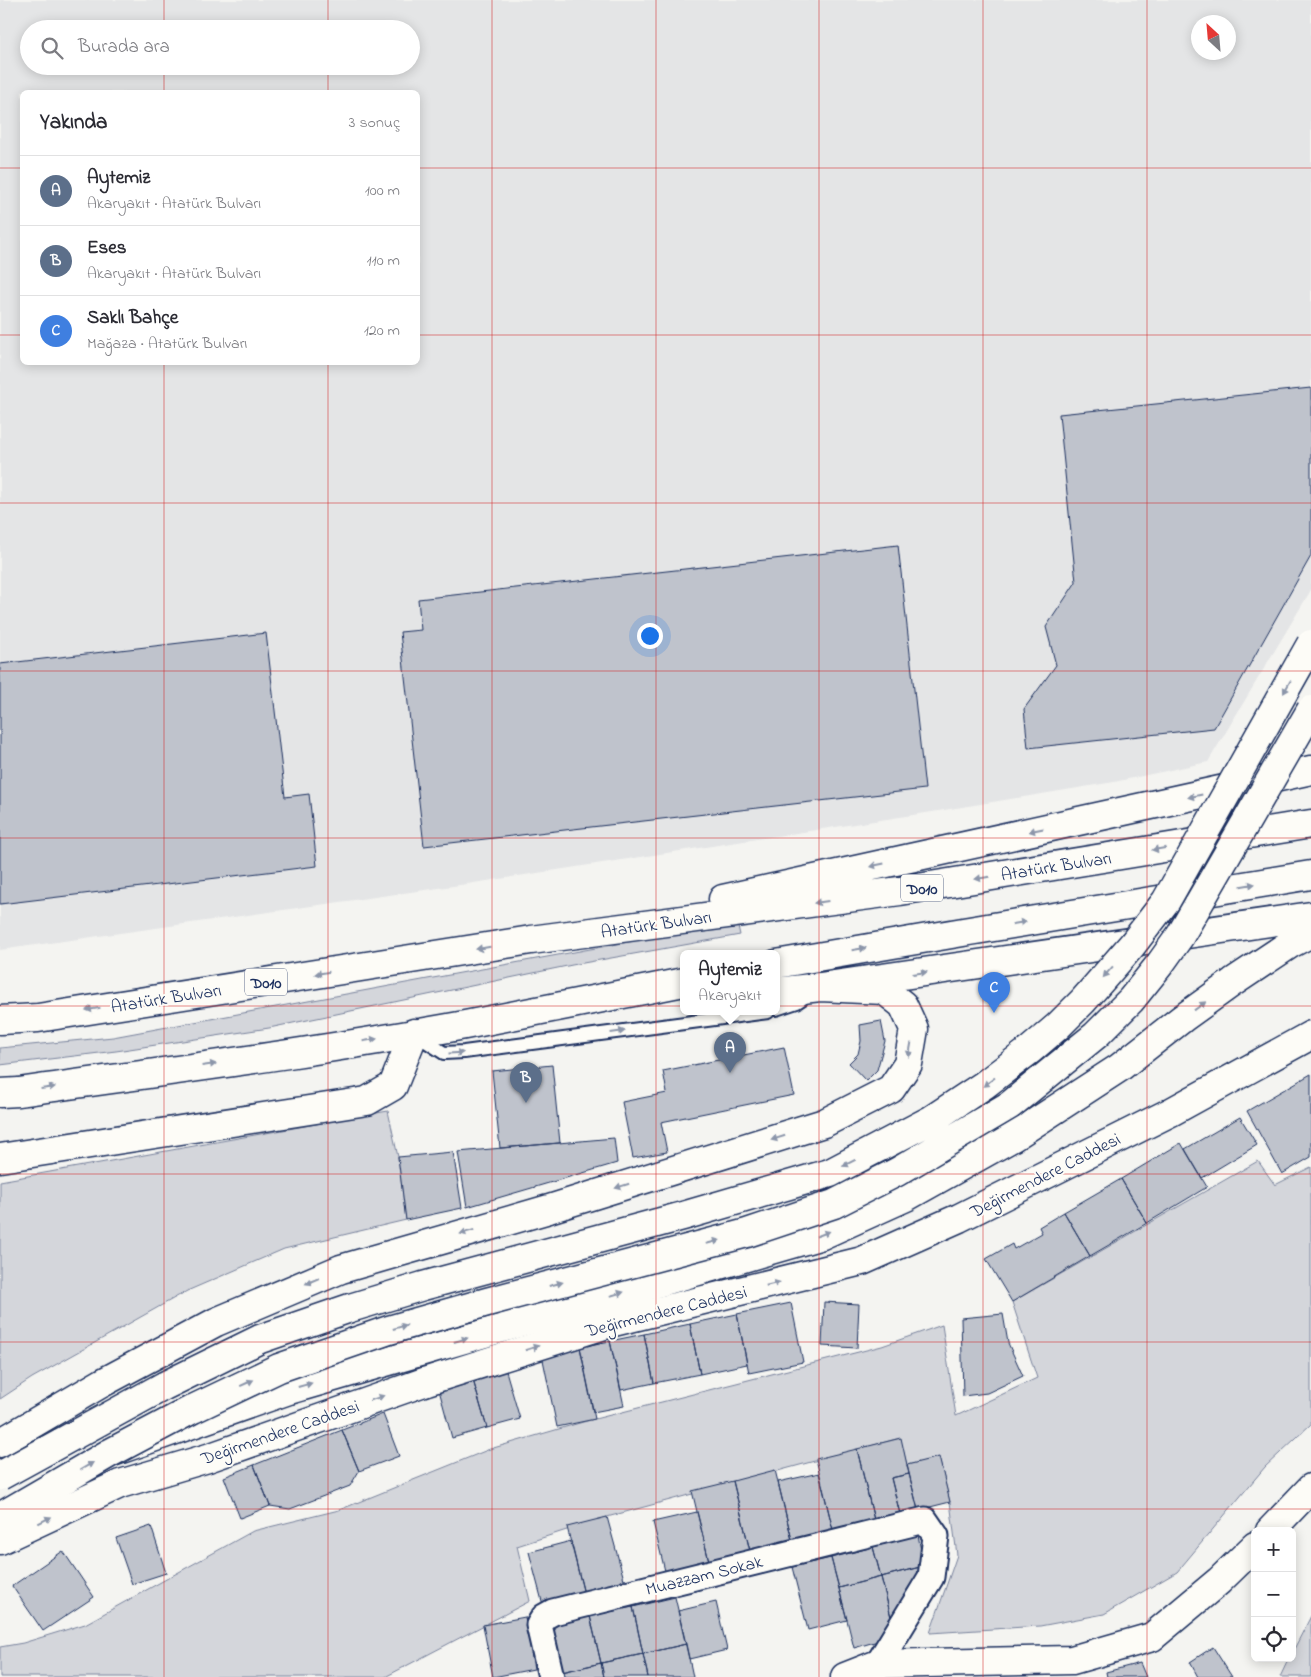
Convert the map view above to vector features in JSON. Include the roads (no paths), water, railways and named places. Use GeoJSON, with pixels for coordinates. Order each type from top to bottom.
{"type":"FeatureCollection","features":[{"type":"Feature","properties":{"kind":"main road"},"geometry":{"type":"LineString","coordinates":[[0,1476],[164,1386],[260,1339],[350,1308],[423,1286],[683,1216],[830,1173],[931,1120],[984,1085],[1051,1032],[1083,1001],[1132,945],[1166,901],[1311,644]]}},
{"type":"Feature","properties":{"kind":"main road"},"geometry":{"type":"LineString","coordinates":[[0,1517],[110,1453],[193,1409],[279,1368],[379,1334],[497,1300],[747,1233],[834,1204],[897,1172],[1010,1105],[1096,1035],[1131,1000],[1160,964],[1180,936],[1311,710]]}},
{"type":"Feature","properties":{"kind":"main road"},"geometry":{"type":"LineString","coordinates":[[531,940],[1311,770]]}},
{"type":"Feature","properties":{"kind":"main road","name":"Atatürk Bulvarı"},"geometry":{"type":"LineString","coordinates":[[0,1020],[38,1018],[531,940],[900,892],[1311,824]]}},
{"type":"Feature","properties":{"kind":"main road"},"geometry":{"type":"LineString","coordinates":[[780,963],[1311,875]]}},
{"type":"Feature","properties":{"kind":"main road"},"geometry":{"type":"LineString","coordinates":[[780,992],[1311,916]]}},
{"type":"Feature","properties":{"kind":"main road"},"geometry":{"type":"LineString","coordinates":[[110,1453],[289,1390],[822,1235],[906,1197],[1013,1138],[1119,1068],[1233,982],[1290,944],[1311,933]]}},
{"type":"Feature","properties":{"kind":"main road"},"geometry":{"type":"LineString","coordinates":[[0,1093],[19,1092],[242,1060],[464,1025],[680,983]]}},
{"type":"Feature","properties":{"kind":"main road"},"geometry":{"type":"LineString","coordinates":[[0,1443],[102,1383],[216,1322],[341,1269],[549,1209],[824,1123],[891,1089],[908,1064],[914,1029],[903,1005],[884,990],[820,987]]}},
{"type":"Feature","properties":{"kind":"main road"},"geometry":{"type":"LineString","coordinates":[[464,1025],[680,1002]]}},
{"type":"Feature","properties":{"kind":"main road"},"geometry":{"type":"LineString","coordinates":[[0,1158],[367,1101],[393,1086],[414,1033]]}},
{"type":"Feature","properties":{"kind":"main road","name":"Değirmendere Caddesi"},"geometry":{"type":"LineString","coordinates":[[0,1540],[120,1484],[208,1458],[427,1381],[614,1322],[774,1284],[862,1260],[959,1218],[1162,1117],[1311,1035]]}},
{"type":"Feature","properties":{"kind":"main road"},"geometry":{"type":"LineString","coordinates":[[1274,1527],[1311,1488]]}},
{"type":"Feature","properties":{"kind":"main road"},"geometry":{"type":"LineString","coordinates":[[845,1677],[878,1664],[1072,1660],[1152,1637],[1219,1581],[1251,1550]]}},
{"type":"Feature","properties":{"kind":"street","name":"Muazzam Sokak"},"geometry":{"type":"LineString","coordinates":[[551,1677],[539,1625],[544,1617],[553,1612],[925,1520],[936,1536],[932,1576],[878,1664]]}},
{"type":"Feature","properties":{"kind":"lane"},"geometry":{"type":"LineString","coordinates":[[780,1008],[797,1002],[820,987]]}},
{"type":"Feature","properties":{"kind":"lane"},"geometry":{"type":"LineString","coordinates":[[414,1033],[444,1053],[464,1052],[745,1015]]}},
{"type":"Feature","properties":{"kind":"place","name":"Saklı Bahçe"},"geometry":{"type":"Point","coordinates":[994,1013]}},
{"type":"Feature","properties":{"kind":"place","name":"Aytemiz"},"geometry":{"type":"Point","coordinates":[730,1073]}},
{"type":"Feature","properties":{"kind":"place","name":"Eses"},"geometry":{"type":"Point","coordinates":[526,1103]}}]}
